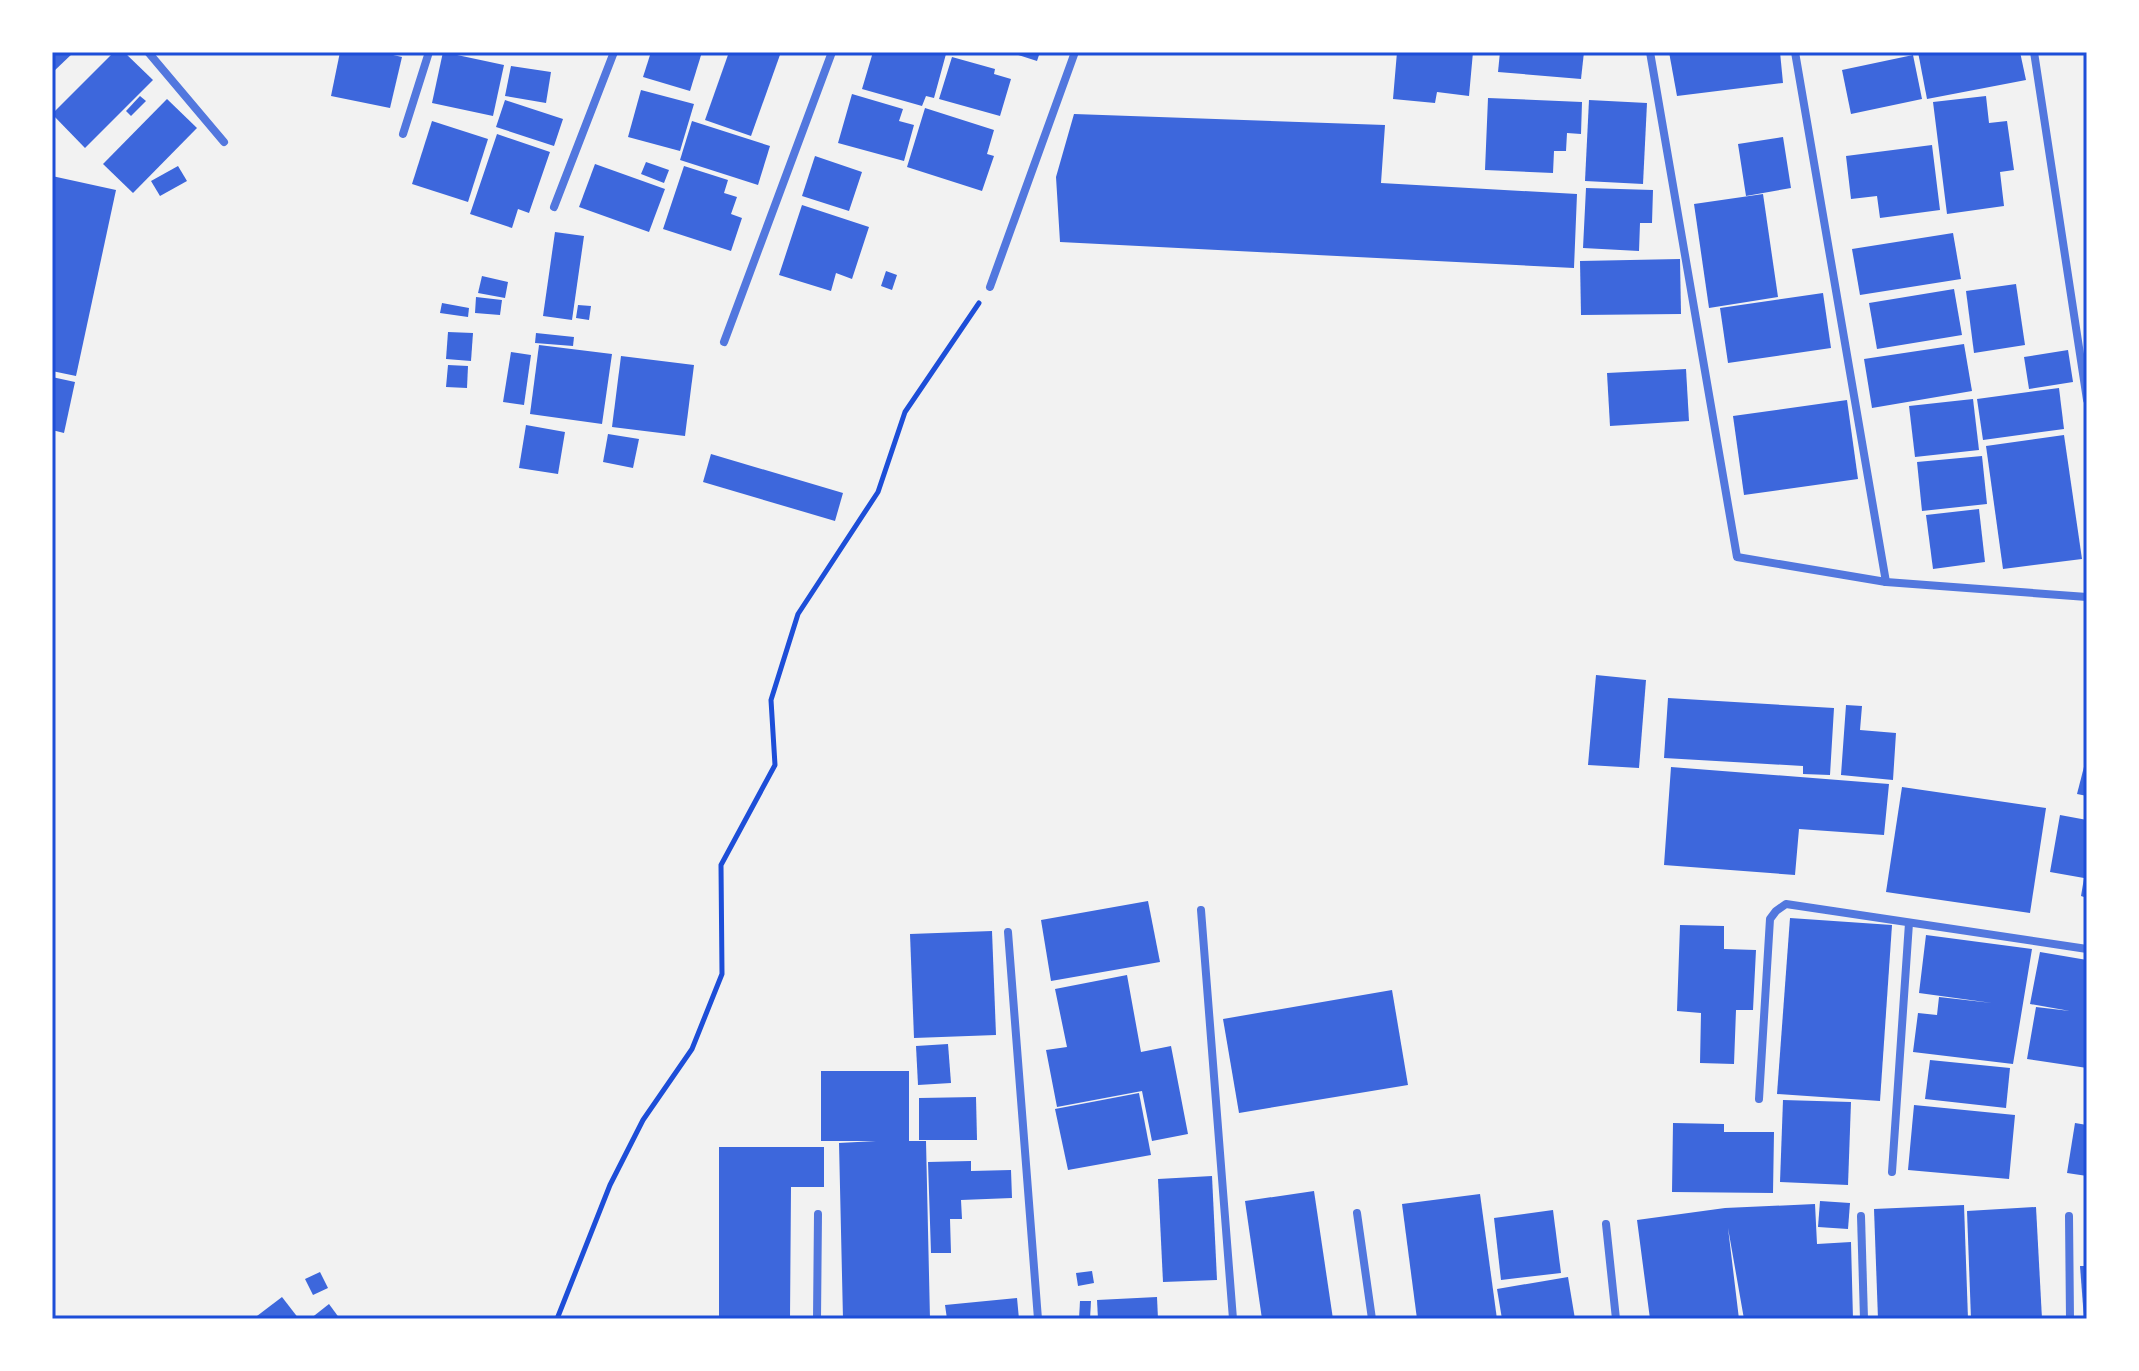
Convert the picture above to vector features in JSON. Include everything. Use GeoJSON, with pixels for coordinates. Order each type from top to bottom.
{"type":"FeatureCollection","features":[{"type":"Feature","properties":{"kind":"street"},"geometry":{"type":"LineString","coordinates":[[148,52],[224,142]]}},
{"type":"Feature","properties":{"kind":"street"},"geometry":{"type":"LineString","coordinates":[[403,134],[429,52]]}},
{"type":"Feature","properties":{"kind":"street"},"geometry":{"type":"LineString","coordinates":[[554,207],[614,52]]}},
{"type":"Feature","properties":{"kind":"street"},"geometry":{"type":"LineString","coordinates":[[724,342],[832,52]]}},
{"type":"Feature","properties":{"kind":"street"},"geometry":{"type":"LineString","coordinates":[[990,287],[1075,52]]}},
{"type":"Feature","properties":{"kind":"street"},"geometry":{"type":"LineString","coordinates":[[1650,52],[1737,557],[1886,582],[2087,597]]}},
{"type":"Feature","properties":{"kind":"street"},"geometry":{"type":"LineString","coordinates":[[1795,52],[1886,582]]}},
{"type":"Feature","properties":{"kind":"street"},"geometry":{"type":"LineString","coordinates":[[2034,52],[2087,400]]}},
{"type":"Feature","properties":{"kind":"street"},"geometry":{"type":"LineString","coordinates":[[1759,1099],[1770,919],[1786,904],[2087,949]]}},
{"type":"Feature","properties":{"kind":"street"},"geometry":{"type":"LineString","coordinates":[[1201,910],[1233,1319]]}},
{"type":"Feature","properties":{"kind":"street"},"geometry":{"type":"LineString","coordinates":[[1892,1172],[1909,923]]}},
{"type":"Feature","properties":{"kind":"street"},"geometry":{"type":"LineString","coordinates":[[1008,932],[1038,1319]]}},
{"type":"Feature","properties":{"kind":"street"},"geometry":{"type":"LineString","coordinates":[[1357,1213],[1372,1319]]}},
{"type":"Feature","properties":{"kind":"street"},"geometry":{"type":"LineString","coordinates":[[817,1319],[818,1214]]}},
{"type":"Feature","properties":{"kind":"street"},"geometry":{"type":"LineString","coordinates":[[1861,1216],[1864,1319]]}},
{"type":"Feature","properties":{"kind":"street"},"geometry":{"type":"LineString","coordinates":[[2069,1216],[2070,1319]]}},
{"type":"Feature","properties":{"kind":"street"},"geometry":{"type":"LineString","coordinates":[[1606,1224],[1616,1319]]}},
{"type":"Feature","properties":{"kind":"path"},"geometry":{"type":"LineString","coordinates":[[557,1319],[610,1185],[643,1120],[692,1049],[722,974],[721,865],[775,765],[771,700],[798,614],[878,492],[905,412],[990,287]]}},
{"type":"Feature","properties":{"kind":"building"},"geometry":{"type":"Polygon","coordinates":[[[52,52],[74,52],[52,73],[52,52]]]}},
{"type":"Feature","properties":{"kind":"building"},"geometry":{"type":"Polygon","coordinates":[[[114,52],[124,52],[153,80],[85,148],[52,114],[114,52]]]}},
{"type":"Feature","properties":{"kind":"building"},"geometry":{"type":"Polygon","coordinates":[[[340,52],[380,52],[402,57],[390,108],[331,96],[340,52]]]}},
{"type":"Feature","properties":{"kind":"building"},"geometry":{"type":"Polygon","coordinates":[[[443,52],[504,65],[493,116],[432,103],[443,52]]]}},
{"type":"Feature","properties":{"kind":"building"},"geometry":{"type":"Polygon","coordinates":[[[651,52],[702,52],[690,91],[643,77],[651,52]]]}},
{"type":"Feature","properties":{"kind":"building"},"geometry":{"type":"Polygon","coordinates":[[[729,52],[781,52],[751,136],[705,120],[729,52]]]}},
{"type":"Feature","properties":{"kind":"building"},"geometry":{"type":"Polygon","coordinates":[[[873,52],[946,54],[934,98],[926,96],[922,106],[862,89],[873,52]]]}},
{"type":"Feature","properties":{"kind":"building"},"geometry":{"type":"Polygon","coordinates":[[[1009,52],[1040,52],[1037,61],[1009,52]]]}},
{"type":"Feature","properties":{"kind":"building"},"geometry":{"type":"Polygon","coordinates":[[[1397,52],[1473,52],[1469,96],[1437,92],[1435,103],[1393,99],[1397,52]]]}},
{"type":"Feature","properties":{"kind":"building"},"geometry":{"type":"Polygon","coordinates":[[[1500,52],[1584,52],[1581,79],[1498,72],[1500,52]]]}},
{"type":"Feature","properties":{"kind":"building"},"geometry":{"type":"Polygon","coordinates":[[[1669,52],[1780,52],[1783,83],[1677,96],[1669,52]]]}},
{"type":"Feature","properties":{"kind":"building"},"geometry":{"type":"Polygon","coordinates":[[[1918,52],[2020,52],[2026,80],[1927,99],[1918,52]]]}},
{"type":"Feature","properties":{"kind":"building"},"geometry":{"type":"Polygon","coordinates":[[[1913,55],[1922,99],[1851,114],[1842,70],[1913,55]]]}},
{"type":"Feature","properties":{"kind":"building"},"geometry":{"type":"Polygon","coordinates":[[[952,57],[995,69],[994,74],[1011,79],[1000,116],[939,99],[952,57]]]}},
{"type":"Feature","properties":{"kind":"building"},"geometry":{"type":"Polygon","coordinates":[[[511,66],[551,72],[546,103],[505,96],[511,66]]]}},
{"type":"Feature","properties":{"kind":"building"},"geometry":{"type":"Polygon","coordinates":[[[641,90],[694,104],[680,151],[628,137],[641,90]]]}},
{"type":"Feature","properties":{"kind":"building"},"geometry":{"type":"Polygon","coordinates":[[[852,94],[903,109],[899,121],[914,125],[904,161],[838,143],[852,94]]]}},
{"type":"Feature","properties":{"kind":"building"},"geometry":{"type":"Polygon","coordinates":[[[140,96],[146,101],[131,116],[126,111],[140,96]]]}},
{"type":"Feature","properties":{"kind":"building"},"geometry":{"type":"Polygon","coordinates":[[[1986,96],[1989,123],[2007,121],[2014,170],[2000,172],[2004,206],[1947,214],[1933,102],[1986,96]]]}},
{"type":"Feature","properties":{"kind":"building"},"geometry":{"type":"Polygon","coordinates":[[[1488,98],[1582,102],[1581,134],[1567,133],[1566,151],[1554,151],[1553,173],[1485,170],[1488,98]]]}},
{"type":"Feature","properties":{"kind":"building"},"geometry":{"type":"Polygon","coordinates":[[[167,99],[197,128],[133,193],[103,164],[167,99]]]}},
{"type":"Feature","properties":{"kind":"building"},"geometry":{"type":"Polygon","coordinates":[[[505,100],[563,119],[554,146],[496,127],[505,100]]]}},
{"type":"Feature","properties":{"kind":"building"},"geometry":{"type":"Polygon","coordinates":[[[1589,100],[1647,103],[1643,184],[1585,181],[1589,100]]]}},
{"type":"Feature","properties":{"kind":"building"},"geometry":{"type":"Polygon","coordinates":[[[925,108],[994,130],[987,154],[994,156],[982,191],[907,167],[925,108]]]}},
{"type":"Feature","properties":{"kind":"building"},"geometry":{"type":"Polygon","coordinates":[[[1074,114],[1385,125],[1381,183],[1577,194],[1574,268],[1060,242],[1056,177],[1074,114]]]}},
{"type":"Feature","properties":{"kind":"building"},"geometry":{"type":"Polygon","coordinates":[[[432,121],[488,139],[468,202],[412,184],[432,121]]]}},
{"type":"Feature","properties":{"kind":"building"},"geometry":{"type":"Polygon","coordinates":[[[692,121],[770,146],[758,185],[680,160],[692,121]]]}},
{"type":"Feature","properties":{"kind":"building"},"geometry":{"type":"Polygon","coordinates":[[[497,134],[550,152],[529,213],[518,209],[512,228],[470,214],[497,134]]]}},
{"type":"Feature","properties":{"kind":"building"},"geometry":{"type":"Polygon","coordinates":[[[1783,137],[1791,188],[1746,196],[1738,144],[1783,137]]]}},
{"type":"Feature","properties":{"kind":"building"},"geometry":{"type":"Polygon","coordinates":[[[1932,145],[1940,210],[1880,218],[1877,196],[1851,199],[1846,156],[1932,145]]]}},
{"type":"Feature","properties":{"kind":"building"},"geometry":{"type":"Polygon","coordinates":[[[815,156],[862,172],[849,211],[802,196],[815,156]]]}},
{"type":"Feature","properties":{"kind":"building"},"geometry":{"type":"Polygon","coordinates":[[[646,162],[669,170],[664,183],[641,174],[646,162]]]}},
{"type":"Feature","properties":{"kind":"building"},"geometry":{"type":"Polygon","coordinates":[[[595,164],[665,189],[649,232],[579,207],[595,164]]]}},
{"type":"Feature","properties":{"kind":"building"},"geometry":{"type":"Polygon","coordinates":[[[178,166],[187,181],[160,196],[151,181],[178,166]]]}},
{"type":"Feature","properties":{"kind":"building"},"geometry":{"type":"Polygon","coordinates":[[[684,166],[728,180],[724,193],[737,197],[731,214],[742,218],[731,251],[663,229],[684,166]]]}},
{"type":"Feature","properties":{"kind":"building"},"geometry":{"type":"Polygon","coordinates":[[[52,176],[116,190],[76,376],[52,371],[52,176]]]}},
{"type":"Feature","properties":{"kind":"building"},"geometry":{"type":"Polygon","coordinates":[[[1586,188],[1653,190],[1652,223],[1640,223],[1639,251],[1583,248],[1586,188]]]}},
{"type":"Feature","properties":{"kind":"building"},"geometry":{"type":"Polygon","coordinates":[[[1763,194],[1778,297],[1709,308],[1694,204],[1763,194]]]}},
{"type":"Feature","properties":{"kind":"building"},"geometry":{"type":"Polygon","coordinates":[[[802,205],[869,227],[852,279],[836,273],[831,291],[779,275],[802,205]]]}},
{"type":"Feature","properties":{"kind":"building"},"geometry":{"type":"Polygon","coordinates":[[[555,232],[584,236],[572,320],[543,316],[555,232]]]}},
{"type":"Feature","properties":{"kind":"building"},"geometry":{"type":"Polygon","coordinates":[[[1953,233],[1961,279],[1860,295],[1852,249],[1953,233]]]}},
{"type":"Feature","properties":{"kind":"building"},"geometry":{"type":"Polygon","coordinates":[[[1680,259],[1681,314],[1581,315],[1580,261],[1680,259]]]}},
{"type":"Feature","properties":{"kind":"building"},"geometry":{"type":"Polygon","coordinates":[[[886,271],[897,275],[892,290],[881,286],[886,271]]]}},
{"type":"Feature","properties":{"kind":"building"},"geometry":{"type":"Polygon","coordinates":[[[482,276],[508,282],[505,298],[478,293],[482,276]]]}},
{"type":"Feature","properties":{"kind":"building"},"geometry":{"type":"Polygon","coordinates":[[[2016,284],[2025,345],[1974,353],[1966,291],[2016,284]]]}},
{"type":"Feature","properties":{"kind":"building"},"geometry":{"type":"Polygon","coordinates":[[[1954,289],[1962,335],[1877,349],[1869,303],[1954,289]]]}},
{"type":"Feature","properties":{"kind":"building"},"geometry":{"type":"Polygon","coordinates":[[[1823,293],[1831,348],[1728,363],[1720,308],[1823,293]]]}},
{"type":"Feature","properties":{"kind":"building"},"geometry":{"type":"Polygon","coordinates":[[[476,297],[502,300],[500,315],[475,313],[476,297]]]}},
{"type":"Feature","properties":{"kind":"building"},"geometry":{"type":"Polygon","coordinates":[[[442,303],[469,308],[468,317],[440,313],[442,303]]]}},
{"type":"Feature","properties":{"kind":"building"},"geometry":{"type":"Polygon","coordinates":[[[578,305],[591,306],[589,320],[576,318],[578,305]]]}},
{"type":"Feature","properties":{"kind":"building"},"geometry":{"type":"Polygon","coordinates":[[[448,332],[473,333],[471,361],[446,359],[448,332]]]}},
{"type":"Feature","properties":{"kind":"building"},"geometry":{"type":"Polygon","coordinates":[[[536,333],[574,337],[573,346],[535,343],[536,333]]]}},
{"type":"Feature","properties":{"kind":"building"},"geometry":{"type":"Polygon","coordinates":[[[1964,344],[1972,391],[1872,408],[1864,359],[1964,344]]]}},
{"type":"Feature","properties":{"kind":"building"},"geometry":{"type":"Polygon","coordinates":[[[539,345],[612,354],[602,424],[530,414],[539,345]]]}},
{"type":"Feature","properties":{"kind":"building"},"geometry":{"type":"Polygon","coordinates":[[[2068,350],[2073,382],[2029,389],[2024,357],[2068,350]]]}},
{"type":"Feature","properties":{"kind":"building"},"geometry":{"type":"Polygon","coordinates":[[[511,352],[531,355],[524,405],[503,402],[511,352]]]}},
{"type":"Feature","properties":{"kind":"building"},"geometry":{"type":"Polygon","coordinates":[[[621,356],[694,365],[685,436],[612,427],[621,356]]]}},
{"type":"Feature","properties":{"kind":"building"},"geometry":{"type":"Polygon","coordinates":[[[448,365],[468,366],[467,388],[446,387],[448,365]]]}},
{"type":"Feature","properties":{"kind":"building"},"geometry":{"type":"Polygon","coordinates":[[[1686,369],[1689,421],[1610,426],[1607,373],[1686,369]]]}},
{"type":"Feature","properties":{"kind":"building"},"geometry":{"type":"Polygon","coordinates":[[[52,377],[75,382],[64,433],[52,430],[52,377]]]}},
{"type":"Feature","properties":{"kind":"building"},"geometry":{"type":"Polygon","coordinates":[[[2059,388],[2064,429],[1983,440],[1977,399],[2059,388]]]}},
{"type":"Feature","properties":{"kind":"building"},"geometry":{"type":"Polygon","coordinates":[[[1973,399],[1979,450],[1915,457],[1909,406],[1973,399]]]}},
{"type":"Feature","properties":{"kind":"building"},"geometry":{"type":"Polygon","coordinates":[[[1847,400],[1858,479],[1744,495],[1733,416],[1847,400]]]}},
{"type":"Feature","properties":{"kind":"building"},"geometry":{"type":"Polygon","coordinates":[[[526,425],[565,432],[558,474],[519,468],[526,425]]]}},
{"type":"Feature","properties":{"kind":"building"},"geometry":{"type":"Polygon","coordinates":[[[608,434],[639,439],[633,468],[603,462],[608,434]]]}},
{"type":"Feature","properties":{"kind":"building"},"geometry":{"type":"Polygon","coordinates":[[[2064,435],[2082,559],[2003,569],[1986,446],[2064,435]]]}},
{"type":"Feature","properties":{"kind":"building"},"geometry":{"type":"Polygon","coordinates":[[[711,454],[843,493],[835,521],[703,482],[711,454]]]}},
{"type":"Feature","properties":{"kind":"building"},"geometry":{"type":"Polygon","coordinates":[[[1982,456],[1987,504],[1922,511],[1917,462],[1982,456]]]}},
{"type":"Feature","properties":{"kind":"building"},"geometry":{"type":"Polygon","coordinates":[[[1979,509],[1985,562],[1933,569],[1926,515],[1979,509]]]}},
{"type":"Feature","properties":{"kind":"building"},"geometry":{"type":"Polygon","coordinates":[[[1596,675],[1646,680],[1639,768],[1588,765],[1596,675]]]}},
{"type":"Feature","properties":{"kind":"building"},"geometry":{"type":"Polygon","coordinates":[[[1668,698],[1834,708],[1830,775],[1803,774],[1803,766],[1664,758],[1668,698]]]}},
{"type":"Feature","properties":{"kind":"building"},"geometry":{"type":"Polygon","coordinates":[[[1846,705],[1862,706],[1860,730],[1896,733],[1893,780],[1841,775],[1846,705]]]}},
{"type":"Feature","properties":{"kind":"building"},"geometry":{"type":"Polygon","coordinates":[[[2087,759],[2087,796],[2077,794],[2087,759]]]}},
{"type":"Feature","properties":{"kind":"building"},"geometry":{"type":"Polygon","coordinates":[[[1671,767],[1889,784],[1884,835],[1799,829],[1795,875],[1664,865],[1671,767]]]}},
{"type":"Feature","properties":{"kind":"building"},"geometry":{"type":"Polygon","coordinates":[[[1902,787],[2046,808],[2030,913],[1886,892],[1902,787]]]}},
{"type":"Feature","properties":{"kind":"building"},"geometry":{"type":"Polygon","coordinates":[[[2060,815],[2087,820],[2087,898],[2081,896],[2084,878],[2050,872],[2060,815]]]}},
{"type":"Feature","properties":{"kind":"building"},"geometry":{"type":"Polygon","coordinates":[[[1148,901],[1160,962],[1051,981],[1041,920],[1148,901]]]}},
{"type":"Feature","properties":{"kind":"building"},"geometry":{"type":"Polygon","coordinates":[[[1790,918],[1892,925],[1880,1101],[1777,1094],[1790,918]]]}},
{"type":"Feature","properties":{"kind":"building"},"geometry":{"type":"Polygon","coordinates":[[[1680,925],[1724,926],[1724,949],[1756,950],[1753,1010],[1736,1010],[1734,1064],[1700,1063],[1701,1013],[1677,1011],[1680,925]]]}},
{"type":"Feature","properties":{"kind":"building"},"geometry":{"type":"Polygon","coordinates":[[[992,931],[996,1035],[914,1038],[910,934],[992,931]]]}},
{"type":"Feature","properties":{"kind":"building"},"geometry":{"type":"Polygon","coordinates":[[[1926,935],[2032,949],[2013,1064],[1913,1052],[1918,1013],[1937,1015],[1939,997],[1992,1003],[1919,993],[1926,935]]]}},
{"type":"Feature","properties":{"kind":"building"},"geometry":{"type":"Polygon","coordinates":[[[2040,952],[2087,960],[2087,1068],[2027,1059],[2036,1007],[2070,1011],[2030,1004],[2040,952]]]}},
{"type":"Feature","properties":{"kind":"building"},"geometry":{"type":"Polygon","coordinates":[[[1127,975],[1141,1052],[1171,1046],[1188,1134],[1152,1141],[1142,1091],[1057,1107],[1046,1050],[1067,1047],[1055,989],[1127,975]]]}},
{"type":"Feature","properties":{"kind":"building"},"geometry":{"type":"Polygon","coordinates":[[[1392,990],[1408,1085],[1239,1113],[1223,1019],[1392,990]]]}},
{"type":"Feature","properties":{"kind":"building"},"geometry":{"type":"Polygon","coordinates":[[[948,1044],[951,1083],[918,1085],[916,1046],[948,1044]]]}},
{"type":"Feature","properties":{"kind":"building"},"geometry":{"type":"Polygon","coordinates":[[[1930,1060],[2010,1068],[2006,1108],[1925,1099],[1930,1060]]]}},
{"type":"Feature","properties":{"kind":"building"},"geometry":{"type":"Polygon","coordinates":[[[821,1071],[909,1071],[909,1141],[926,1141],[930,1319],[843,1319],[839,1143],[876,1141],[821,1141],[821,1071]]]}},
{"type":"Feature","properties":{"kind":"building"},"geometry":{"type":"Polygon","coordinates":[[[1139,1093],[1151,1155],[1068,1170],[1055,1109],[1139,1093]]]}},
{"type":"Feature","properties":{"kind":"building"},"geometry":{"type":"Polygon","coordinates":[[[976,1097],[977,1140],[919,1140],[919,1098],[976,1097]]]}},
{"type":"Feature","properties":{"kind":"building"},"geometry":{"type":"Polygon","coordinates":[[[1783,1100],[1851,1102],[1848,1185],[1780,1182],[1783,1100]]]}},
{"type":"Feature","properties":{"kind":"building"},"geometry":{"type":"Polygon","coordinates":[[[1914,1105],[2015,1115],[2009,1179],[1908,1170],[1914,1105]]]}},
{"type":"Feature","properties":{"kind":"building"},"geometry":{"type":"Polygon","coordinates":[[[1673,1123],[1724,1124],[1724,1132],[1774,1132],[1773,1193],[1672,1192],[1673,1123]]]}},
{"type":"Feature","properties":{"kind":"building"},"geometry":{"type":"Polygon","coordinates":[[[2075,1123],[2087,1125],[2087,1176],[2067,1173],[2075,1123]]]}},
{"type":"Feature","properties":{"kind":"building"},"geometry":{"type":"Polygon","coordinates":[[[719,1147],[824,1147],[824,1187],[791,1187],[790,1319],[719,1319],[719,1147]]]}},
{"type":"Feature","properties":{"kind":"building"},"geometry":{"type":"Polygon","coordinates":[[[971,1161],[971,1171],[1011,1170],[1012,1198],[961,1200],[962,1219],[950,1219],[951,1253],[931,1253],[928,1162],[971,1161]]]}},
{"type":"Feature","properties":{"kind":"building"},"geometry":{"type":"Polygon","coordinates":[[[1212,1176],[1217,1280],[1163,1282],[1158,1179],[1212,1176]]]}},
{"type":"Feature","properties":{"kind":"building"},"geometry":{"type":"Polygon","coordinates":[[[1314,1191],[1333,1319],[1262,1319],[1245,1201],[1314,1191]]]}},
{"type":"Feature","properties":{"kind":"building"},"geometry":{"type":"Polygon","coordinates":[[[1480,1194],[1497,1319],[1417,1319],[1402,1204],[1480,1194]]]}},
{"type":"Feature","properties":{"kind":"building"},"geometry":{"type":"Polygon","coordinates":[[[1820,1201],[1850,1203],[1848,1229],[1818,1227],[1820,1201]]]}},
{"type":"Feature","properties":{"kind":"building"},"geometry":{"type":"Polygon","coordinates":[[[1815,1204],[1817,1244],[1851,1242],[1853,1319],[1744,1319],[1728,1228],[1739,1319],[1650,1319],[1637,1220],[1725,1208],[1815,1204]]]}},
{"type":"Feature","properties":{"kind":"building"},"geometry":{"type":"Polygon","coordinates":[[[1964,1205],[1968,1319],[1878,1319],[1874,1209],[1964,1205]]]}},
{"type":"Feature","properties":{"kind":"building"},"geometry":{"type":"Polygon","coordinates":[[[2036,1207],[2042,1319],[1971,1319],[1967,1211],[2036,1207]]]}},
{"type":"Feature","properties":{"kind":"building"},"geometry":{"type":"Polygon","coordinates":[[[1553,1210],[1561,1273],[1501,1280],[1494,1218],[1553,1210]]]}},
{"type":"Feature","properties":{"kind":"building"},"geometry":{"type":"Polygon","coordinates":[[[2080,1266],[2087,1266],[2087,1319],[2084,1319],[2080,1266]]]}},
{"type":"Feature","properties":{"kind":"building"},"geometry":{"type":"Polygon","coordinates":[[[1092,1271],[1094,1283],[1078,1286],[1076,1273],[1092,1271]]]}},
{"type":"Feature","properties":{"kind":"building"},"geometry":{"type":"Polygon","coordinates":[[[320,1272],[328,1288],[313,1295],[305,1279],[320,1272]]]}},
{"type":"Feature","properties":{"kind":"building"},"geometry":{"type":"Polygon","coordinates":[[[1568,1277],[1575,1319],[1502,1319],[1497,1289],[1568,1277]]]}},
{"type":"Feature","properties":{"kind":"building"},"geometry":{"type":"Polygon","coordinates":[[[282,1297],[299,1319],[253,1319],[282,1297]]]}},
{"type":"Feature","properties":{"kind":"building"},"geometry":{"type":"Polygon","coordinates":[[[1157,1297],[1158,1319],[1098,1319],[1097,1300],[1157,1297]]]}},
{"type":"Feature","properties":{"kind":"building"},"geometry":{"type":"Polygon","coordinates":[[[1017,1298],[1019,1319],[947,1319],[945,1305],[1017,1298]]]}},
{"type":"Feature","properties":{"kind":"building"},"geometry":{"type":"Polygon","coordinates":[[[1080,1301],[1091,1301],[1090,1319],[1079,1319],[1080,1301]]]}},
{"type":"Feature","properties":{"kind":"building"},"geometry":{"type":"Polygon","coordinates":[[[329,1304],[340,1319],[310,1319],[329,1304]]]}}]}
